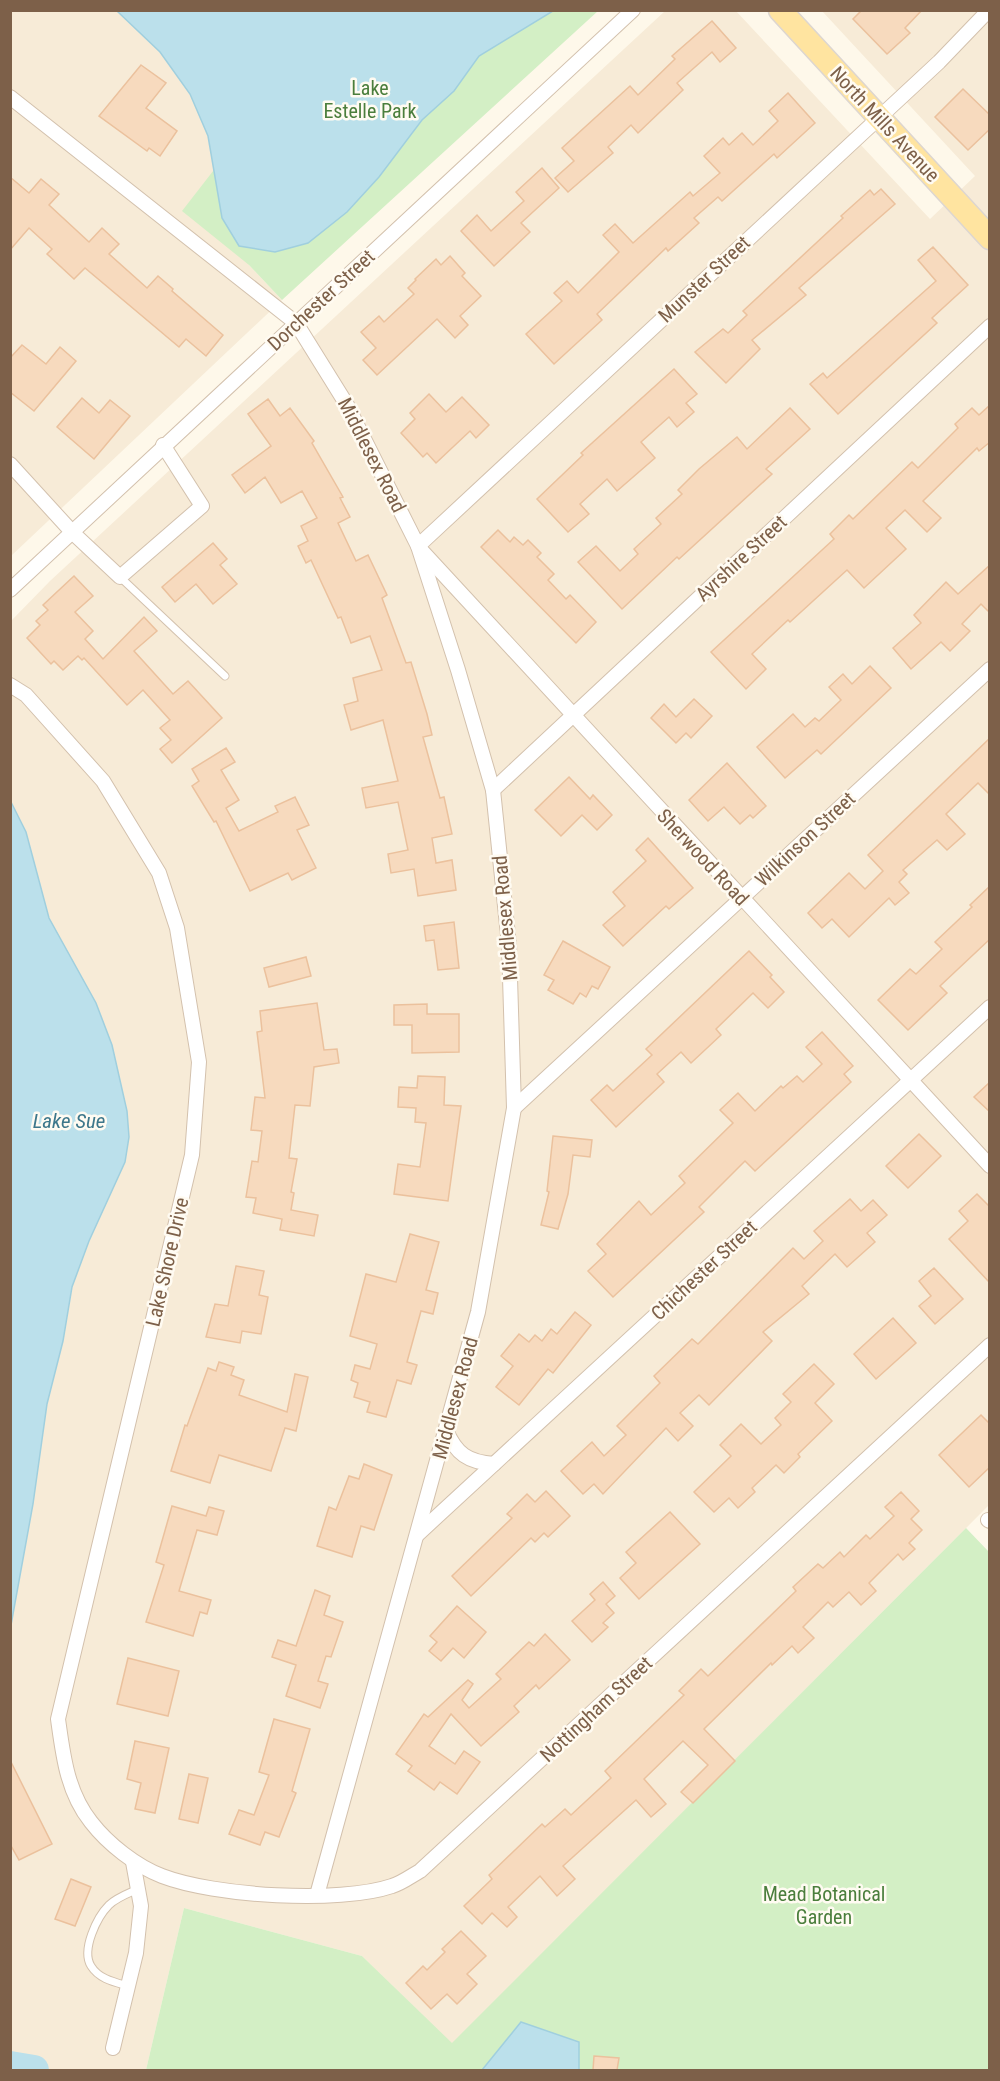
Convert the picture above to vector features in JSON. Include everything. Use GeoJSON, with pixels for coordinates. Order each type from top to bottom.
{"type":"FeatureCollection","features":[{"type":"Feature","properties":{"kind":"main road","name":"North Mills Avenue"},"geometry":{"type":"LineString","coordinates":[[780,10],[990,238]]}},
{"type":"Feature","properties":{"kind":"street","name":"Dorchester Street"},"geometry":{"type":"LineString","coordinates":[[10,590],[633,10]]}},
{"type":"Feature","properties":{"kind":"street","name":"Munster Street"},"geometry":{"type":"LineString","coordinates":[[418,546],[879,117],[989,10]]}},
{"type":"Feature","properties":{"kind":"street","name":"Middlesex Road"},"geometry":{"type":"LineString","coordinates":[[10,97],[296,323],[347,405],[418,546],[459,670],[493,790],[509,945],[514,1108],[478,1312],[317,1895]]}},
{"type":"Feature","properties":{"kind":"street","name":"Ayrshire Street"},"geometry":{"type":"LineString","coordinates":[[493,790],[990,326]]}},
{"type":"Feature","properties":{"kind":"street"},"geometry":{"type":"LineString","coordinates":[[10,464],[73,533],[120,577],[202,506],[164,445]]}},
{"type":"Feature","properties":{"kind":"street","name":"Sherwood Road"},"geometry":{"type":"LineString","coordinates":[[418,546],[572,716],[990,1167]]}},
{"type":"Feature","properties":{"kind":"street","name":"Wilkinson Street"},"geometry":{"type":"LineString","coordinates":[[514,1108],[990,669]]}},
{"type":"Feature","properties":{"kind":"street","name":"Lake Shore Drive"},"geometry":{"type":"LineString","coordinates":[[10,685],[26,695],[103,781],[159,873],[177,928],[199,1062],[192,1155],[58,1719],[67,1777],[76,1795],[90,1821],[133,1862]]}},
{"type":"Feature","properties":{"kind":"street","name":"Chichester Street"},"geometry":{"type":"LineString","coordinates":[[418,1534],[990,1007]]}},
{"type":"Feature","properties":{"kind":"street","name":"Nottingham Street"},"geometry":{"type":"LineString","coordinates":[[133,1862],[164,1877],[240,1894],[356,1894],[393,1886],[420,1871],[990,1345]]}},
{"type":"Feature","properties":{"kind":"street"},"geometry":{"type":"LineString","coordinates":[[446,1430],[453,1446],[466,1458],[476,1463],[494,1464]]}},
{"type":"Feature","properties":{"kind":"street"},"geometry":{"type":"LineString","coordinates":[[112,2048],[128,1986],[141,1906],[133,1862]]}},
{"type":"Feature","properties":{"kind":"lane"},"geometry":{"type":"LineString","coordinates":[[120,577],[225,676]]}},
{"type":"Feature","properties":{"kind":"lane"},"geometry":{"type":"LineString","coordinates":[[128,1986],[107,1980],[91,1966],[87,1956],[95,1927],[109,1905],[138,1889]]}},
{"type":"Feature","properties":{"kind":"shaded area"},"geometry":{"type":"Polygon","coordinates":[[[11,11],[195,11],[249,265],[282,300],[11,556],[11,11]]]}},
{"type":"Feature","properties":{"kind":"shaded area"},"geometry":{"type":"Polygon","coordinates":[[[665,11],[736,11],[930,219],[975,176],[822,11],[989,11],[989,1505],[452,2044],[362,1956],[184,1908],[146,2070],[11,2070],[11,621],[50,581],[665,11]]]}},
{"type":"Feature","properties":{"kind":"green space","name":"Lake Estelle Park"},"geometry":{"type":"Polygon","coordinates":[[[195,11],[598,11],[282,300],[249,265],[182,211],[283,81],[195,11]]]}},
{"type":"Feature","properties":{"kind":"green space","name":"Mead Botanical Garden"},"geometry":{"type":"Polygon","coordinates":[[[966,1528],[989,1552],[989,2070],[146,2070],[184,1908],[362,1956],[452,2043],[966,1528]]]}},
{"type":"Feature","properties":{"kind":"water","name":"Lake Estelle Park"},"geometry":{"type":"Polygon","coordinates":[[[117,11],[553,11],[479,56],[454,91],[422,120],[379,177],[347,212],[308,243],[275,252],[239,246],[222,218],[208,136],[190,94],[160,52],[117,11]]]}},
{"type":"Feature","properties":{"kind":"water","name":"Lake Sue"},"geometry":{"type":"Polygon","coordinates":[[[11,802],[26,832],[49,918],[96,1003],[112,1045],[127,1111],[129,1137],[125,1162],[89,1241],[72,1287],[63,1341],[47,1404],[33,1504],[11,1625],[11,802]]]}},
{"type":"Feature","properties":{"kind":"water"},"geometry":{"type":"Polygon","coordinates":[[[521,2022],[579,2042],[579,2070],[482,2070],[521,2022]]]}},
{"type":"Feature","properties":{"kind":"building"},"geometry":{"type":"Polygon","coordinates":[[[862,10],[922,10],[905,28],[910,33],[887,54],[853,19],[862,10]]]}},
{"type":"Feature","properties":{"kind":"building"},"geometry":{"type":"Polygon","coordinates":[[[712,21],[736,48],[720,62],[712,52],[677,83],[683,90],[638,133],[631,125],[608,147],[613,153],[568,192],[555,178],[574,161],[562,148],[630,86],[638,95],[675,59],[672,56],[712,21]]]}},
{"type":"Feature","properties":{"kind":"building"},"geometry":{"type":"Polygon","coordinates":[[[141,65],[166,83],[146,108],[177,131],[160,156],[149,148],[147,151],[99,116],[141,65]]]}},
{"type":"Feature","properties":{"kind":"building"},"geometry":{"type":"Polygon","coordinates":[[[963,89],[990,115],[990,129],[968,150],[935,117],[963,89]]]}},
{"type":"Feature","properties":{"kind":"building"},"geometry":{"type":"Polygon","coordinates":[[[788,93],[815,123],[777,158],[774,154],[722,201],[718,197],[694,218],[699,223],[668,251],[666,248],[597,314],[602,320],[554,364],[526,334],[562,301],[554,293],[567,281],[578,293],[619,252],[603,235],[615,224],[633,243],[690,192],[693,196],[720,173],[704,156],[723,138],[729,145],[742,133],[753,145],[778,121],[769,111],[788,93]]]}},
{"type":"Feature","properties":{"kind":"building"},"geometry":{"type":"Polygon","coordinates":[[[542,168],[559,188],[521,223],[530,232],[494,266],[461,231],[477,215],[491,231],[524,201],[516,192],[542,168]]]}},
{"type":"Feature","properties":{"kind":"building"},"geometry":{"type":"Polygon","coordinates":[[[10,177],[29,193],[41,179],[59,194],[49,205],[89,242],[102,228],[119,244],[109,254],[147,288],[158,276],[173,289],[172,291],[223,335],[206,356],[186,339],[179,347],[85,268],[74,279],[47,254],[52,249],[29,228],[10,250],[10,177]]]}},
{"type":"Feature","properties":{"kind":"building"},"geometry":{"type":"Polygon","coordinates":[[[881,189],[895,204],[799,288],[806,295],[752,340],[760,349],[726,383],[695,352],[723,329],[728,333],[747,315],[743,311],[843,218],[841,216],[870,190],[874,195],[881,189]]]}},
{"type":"Feature","properties":{"kind":"building"},"geometry":{"type":"Polygon","coordinates":[[[933,247],[968,285],[932,318],[937,323],[838,414],[810,384],[823,373],[827,378],[936,281],[918,260],[933,247]]]}},
{"type":"Feature","properties":{"kind":"building"},"geometry":{"type":"Polygon","coordinates":[[[450,256],[465,273],[462,276],[481,296],[460,316],[468,325],[455,338],[437,319],[377,375],[363,360],[376,348],[361,332],[379,316],[384,322],[414,294],[408,288],[415,279],[436,259],[441,265],[450,256]]]}},
{"type":"Feature","properties":{"kind":"building"},"geometry":{"type":"Polygon","coordinates":[[[22,345],[46,364],[60,347],[76,361],[34,411],[10,392],[10,358],[22,345]]]}},
{"type":"Feature","properties":{"kind":"building"},"geometry":{"type":"Polygon","coordinates":[[[674,369],[697,394],[686,403],[694,412],[677,427],[669,417],[641,442],[655,458],[617,491],[607,479],[580,504],[589,514],[568,532],[537,499],[583,455],[581,453],[674,369]]]}},
{"type":"Feature","properties":{"kind":"building"},"geometry":{"type":"Polygon","coordinates":[[[429,394],[446,412],[462,397],[489,425],[476,438],[470,431],[436,463],[427,453],[423,457],[401,433],[415,419],[410,413],[429,394]]]}},
{"type":"Feature","properties":{"kind":"building"},"geometry":{"type":"Polygon","coordinates":[[[82,398],[99,413],[110,400],[130,416],[94,459],[57,427],[82,398]]]}},
{"type":"Feature","properties":{"kind":"building"},"geometry":{"type":"Polygon","coordinates":[[[268,399],[280,416],[290,408],[314,441],[312,443],[343,497],[340,498],[350,517],[338,523],[356,561],[368,555],[387,595],[382,598],[406,663],[411,662],[427,714],[432,735],[423,737],[440,798],[444,797],[452,834],[432,838],[436,863],[452,860],[456,890],[418,896],[414,869],[391,873],[388,854],[408,850],[398,802],[366,808],[362,788],[398,781],[383,720],[351,730],[344,705],[358,701],[353,678],[382,670],[370,636],[351,643],[341,617],[338,618],[311,560],[306,563],[298,546],[308,541],[301,526],[317,518],[302,491],[281,503],[265,477],[245,493],[232,475],[271,446],[248,414],[268,399]]]}},
{"type":"Feature","properties":{"kind":"building"},"geometry":{"type":"Polygon","coordinates":[[[990,405],[990,442],[979,451],[977,448],[923,501],[941,518],[927,532],[905,510],[886,528],[906,549],[864,588],[847,570],[790,622],[788,620],[752,654],[766,669],[746,689],[711,652],[834,539],[830,534],[849,515],[853,519],[912,462],[918,468],[958,428],[955,424],[972,408],[979,415],[990,405]]]}},
{"type":"Feature","properties":{"kind":"building"},"geometry":{"type":"Polygon","coordinates":[[[790,408],[810,429],[766,469],[772,474],[679,559],[677,557],[622,609],[578,562],[596,546],[620,571],[638,554],[634,549],[661,524],[656,518],[682,494],[678,490],[699,469],[737,437],[747,449],[790,408]]]}},
{"type":"Feature","properties":{"kind":"building"},"geometry":{"type":"Polygon","coordinates":[[[498,530],[510,542],[514,537],[523,545],[528,540],[541,553],[537,557],[554,574],[548,580],[566,599],[570,595],[596,622],[576,643],[481,547],[498,530]]]}},
{"type":"Feature","properties":{"kind":"building"},"geometry":{"type":"Polygon","coordinates":[[[213,543],[227,559],[220,565],[237,584],[213,604],[196,584],[175,602],[162,587],[213,543]]]}},
{"type":"Feature","properties":{"kind":"building"},"geometry":{"type":"Polygon","coordinates":[[[990,565],[990,613],[981,604],[962,624],[970,631],[950,651],[941,642],[911,669],[893,648],[921,623],[914,615],[946,582],[958,594],[990,565]]]}},
{"type":"Feature","properties":{"kind":"building"},"geometry":{"type":"Polygon","coordinates":[[[74,576],[93,596],[75,612],[93,631],[85,639],[103,659],[144,617],[157,631],[134,651],[173,694],[188,681],[222,718],[172,763],[160,749],[171,740],[160,728],[170,720],[143,690],[127,705],[84,658],[82,660],[78,656],[63,670],[54,661],[51,664],[27,638],[40,625],[36,621],[48,610],[43,605],[74,576]]]}},
{"type":"Feature","properties":{"kind":"building"},"geometry":{"type":"Polygon","coordinates":[[[870,666],[891,688],[821,754],[817,750],[785,778],[757,747],[793,714],[805,727],[815,718],[819,721],[841,700],[829,687],[843,674],[852,684],[870,666]]]}},
{"type":"Feature","properties":{"kind":"building"},"geometry":{"type":"Polygon","coordinates":[[[694,699],[712,716],[691,738],[686,733],[676,743],[651,718],[664,704],[676,717],[694,699]]]}},
{"type":"Feature","properties":{"kind":"building"},"geometry":{"type":"Polygon","coordinates":[[[990,738],[990,795],[978,783],[946,814],[965,834],[947,850],[937,840],[903,870],[907,874],[899,882],[909,893],[895,905],[889,898],[849,937],[832,919],[822,928],[808,913],[849,873],[865,889],[883,871],[868,855],[990,738]]]}},
{"type":"Feature","properties":{"kind":"building"},"geometry":{"type":"Polygon","coordinates":[[[226,748],[235,762],[221,770],[239,800],[226,808],[239,831],[278,812],[275,806],[295,797],[309,825],[297,830],[316,868],[292,880],[288,873],[250,891],[216,821],[214,822],[192,786],[199,781],[192,769],[226,748]]]}},
{"type":"Feature","properties":{"kind":"building"},"geometry":{"type":"Polygon","coordinates":[[[727,763],[766,806],[753,818],[750,815],[740,824],[724,807],[708,821],[689,800],[727,763]]]}},
{"type":"Feature","properties":{"kind":"building"},"geometry":{"type":"Polygon","coordinates":[[[569,777],[590,799],[593,795],[612,815],[597,830],[582,815],[561,836],[535,810],[569,777]]]}},
{"type":"Feature","properties":{"kind":"building"},"geometry":{"type":"Polygon","coordinates":[[[648,838],[693,888],[669,909],[666,906],[623,946],[603,925],[625,906],[613,892],[646,861],[636,850],[648,838]]]}},
{"type":"Feature","properties":{"kind":"building"},"geometry":{"type":"Polygon","coordinates":[[[990,886],[990,939],[940,986],[947,993],[908,1030],[878,1000],[910,969],[916,974],[942,949],[935,942],[972,907],[970,905],[990,886]]]}},
{"type":"Feature","properties":{"kind":"building"},"geometry":{"type":"Polygon","coordinates":[[[454,922],[459,968],[438,970],[434,940],[426,941],[424,926],[454,922]]]}},
{"type":"Feature","properties":{"kind":"building"},"geometry":{"type":"Polygon","coordinates":[[[563,941],[610,967],[598,989],[592,986],[586,997],[580,993],[573,1004],[548,990],[554,980],[544,975],[563,941]]]}},
{"type":"Feature","properties":{"kind":"building"},"geometry":{"type":"Polygon","coordinates":[[[749,951],[772,975],[770,977],[784,992],[768,1008],[753,993],[716,1029],[721,1035],[691,1063],[681,1052],[657,1074],[664,1082],[616,1127],[591,1100],[607,1085],[613,1091],[652,1055],[646,1049],[749,951]]]}},
{"type":"Feature","properties":{"kind":"building"},"geometry":{"type":"Polygon","coordinates":[[[306,957],[311,976],[269,987],[264,968],[306,957]]]}},
{"type":"Feature","properties":{"kind":"building"},"geometry":{"type":"Polygon","coordinates":[[[317,1003],[324,1050],[337,1049],[339,1063],[314,1067],[310,1106],[295,1105],[289,1158],[297,1159],[291,1192],[294,1193],[291,1210],[318,1215],[314,1236],[280,1230],[282,1219],[253,1213],[256,1198],[246,1197],[252,1161],[258,1162],[262,1131],[251,1130],[255,1097],[265,1098],[257,1032],[262,1031],[260,1011],[317,1003]]]}},
{"type":"Feature","properties":{"kind":"building"},"geometry":{"type":"Polygon","coordinates":[[[427,1004],[427,1014],[459,1014],[459,1052],[412,1053],[412,1025],[394,1025],[394,1005],[427,1004]]]}},
{"type":"Feature","properties":{"kind":"building"},"geometry":{"type":"Polygon","coordinates":[[[822,1032],[853,1066],[844,1074],[851,1082],[755,1171],[745,1161],[699,1207],[704,1212],[613,1297],[588,1271],[606,1254],[597,1244],[639,1201],[651,1215],[685,1183],[679,1176],[733,1123],[720,1110],[738,1093],[755,1111],[781,1086],[783,1088],[797,1076],[803,1082],[822,1064],[806,1047],[822,1032]]]}},
{"type":"Feature","properties":{"kind":"building"},"geometry":{"type":"Polygon","coordinates":[[[418,1076],[445,1077],[444,1105],[461,1106],[448,1201],[394,1194],[398,1164],[420,1167],[426,1123],[415,1122],[416,1108],[398,1107],[399,1087],[417,1088],[418,1076]]]}},
{"type":"Feature","properties":{"kind":"building"},"geometry":{"type":"Polygon","coordinates":[[[990,1082],[990,1112],[974,1097],[990,1082]]]}},
{"type":"Feature","properties":{"kind":"building"},"geometry":{"type":"Polygon","coordinates":[[[919,1134],[941,1156],[908,1188],[886,1166],[919,1134]]]}},
{"type":"Feature","properties":{"kind":"building"},"geometry":{"type":"Polygon","coordinates":[[[553,1136],[592,1140],[590,1157],[573,1155],[568,1194],[558,1229],[541,1225],[549,1192],[547,1191],[553,1136]]]}},
{"type":"Feature","properties":{"kind":"building"},"geometry":{"type":"Polygon","coordinates":[[[977,1194],[990,1207],[990,1283],[949,1239],[968,1221],[959,1211],[977,1194]]]}},
{"type":"Feature","properties":{"kind":"building"},"geometry":{"type":"Polygon","coordinates":[[[850,1199],[861,1211],[873,1200],[887,1215],[867,1233],[875,1242],[847,1267],[835,1254],[802,1286],[809,1294],[763,1332],[772,1341],[709,1405],[699,1395],[680,1413],[693,1426],[678,1441],[666,1428],[603,1494],[594,1484],[583,1494],[561,1471],[592,1442],[604,1456],[626,1435],[617,1426],[660,1383],[654,1376],[692,1339],[698,1344],[793,1248],[804,1259],[823,1241],[814,1231],[850,1199]]]}},
{"type":"Feature","properties":{"kind":"building"},"geometry":{"type":"Polygon","coordinates":[[[410,1234],[439,1242],[426,1290],[438,1293],[433,1314],[421,1311],[407,1362],[417,1365],[411,1384],[397,1380],[386,1417],[367,1412],[370,1402],[354,1397],[358,1383],[351,1380],[355,1365],[370,1369],[377,1344],[350,1336],[366,1274],[396,1282],[410,1234]]]}},
{"type":"Feature","properties":{"kind":"building"},"geometry":{"type":"Polygon","coordinates":[[[236,1266],[264,1271],[259,1295],[268,1297],[261,1334],[242,1331],[240,1343],[206,1337],[215,1304],[228,1306],[236,1266]]]}},
{"type":"Feature","properties":{"kind":"building"},"geometry":{"type":"Polygon","coordinates":[[[934,1268],[963,1299],[935,1324],[919,1306],[931,1296],[919,1281],[934,1268]]]}},
{"type":"Feature","properties":{"kind":"building"},"geometry":{"type":"Polygon","coordinates":[[[575,1312],[591,1325],[553,1373],[548,1369],[519,1405],[496,1387],[513,1366],[501,1356],[519,1334],[529,1342],[535,1335],[542,1341],[551,1329],[557,1334],[575,1312]]]}},
{"type":"Feature","properties":{"kind":"building"},"geometry":{"type":"Polygon","coordinates":[[[893,1318],[916,1343],[876,1379],[854,1354],[893,1318]]]}},
{"type":"Feature","properties":{"kind":"building"},"geometry":{"type":"Polygon","coordinates":[[[219,1362],[234,1367],[231,1375],[244,1380],[239,1395],[287,1412],[295,1374],[308,1377],[296,1431],[285,1428],[271,1471],[219,1455],[210,1483],[171,1471],[185,1425],[187,1426],[208,1368],[216,1371],[219,1362]]]}},
{"type":"Feature","properties":{"kind":"building"},"geometry":{"type":"Polygon","coordinates":[[[814,1364],[834,1384],[815,1403],[832,1421],[798,1454],[800,1457],[784,1473],[776,1465],[752,1488],[755,1492],[738,1508],[729,1498],[714,1512],[694,1492],[731,1456],[720,1445],[741,1424],[761,1444],[781,1425],[775,1418],[791,1402],[783,1394],[814,1364]]]}},
{"type":"Feature","properties":{"kind":"building"},"geometry":{"type":"Polygon","coordinates":[[[981,1415],[990,1424],[990,1467],[969,1487],[939,1455],[981,1415]]]}},
{"type":"Feature","properties":{"kind":"building"},"geometry":{"type":"Polygon","coordinates":[[[364,1464],[392,1475],[374,1530],[361,1526],[352,1557],[317,1546],[329,1507],[336,1510],[349,1476],[359,1479],[364,1464]]]}},
{"type":"Feature","properties":{"kind":"building"},"geometry":{"type":"Polygon","coordinates":[[[546,1491],[570,1516],[548,1537],[544,1533],[535,1542],[531,1538],[471,1596],[452,1576],[512,1518],[507,1514],[527,1494],[535,1502],[546,1491]]]}},
{"type":"Feature","properties":{"kind":"building"},"geometry":{"type":"Polygon","coordinates":[[[901,1492],[919,1511],[911,1519],[922,1530],[909,1543],[915,1549],[903,1560],[898,1554],[869,1583],[876,1591],[861,1605],[849,1592],[833,1607],[828,1602],[803,1627],[814,1638],[798,1653],[792,1646],[772,1665],[771,1663],[704,1729],[735,1761],[693,1803],[681,1792],[708,1765],[683,1741],[644,1779],[666,1804],[651,1817],[636,1800],[563,1866],[575,1879],[557,1896],[540,1876],[508,1907],[517,1917],[507,1927],[492,1913],[482,1924],[464,1906],[492,1879],[489,1875],[542,1824],[545,1827],[565,1809],[571,1815],[611,1778],[605,1771],[684,1695],[679,1691],[701,1669],[708,1676],[796,1591],[793,1587],[818,1564],[823,1568],[840,1552],[844,1557],[866,1535],[870,1539],[894,1516],[885,1507],[901,1492]]]}},
{"type":"Feature","properties":{"kind":"building"},"geometry":{"type":"Polygon","coordinates":[[[172,1506],[206,1516],[209,1507],[224,1511],[217,1535],[197,1530],[179,1591],[211,1600],[207,1614],[200,1612],[193,1636],[146,1622],[164,1565],[156,1562],[172,1506]]]}},
{"type":"Feature","properties":{"kind":"building"},"geometry":{"type":"Polygon","coordinates":[[[670,1512],[700,1544],[639,1599],[620,1578],[636,1563],[626,1552],[670,1512]]]}},
{"type":"Feature","properties":{"kind":"building"},"geometry":{"type":"Polygon","coordinates":[[[603,1582],[615,1596],[606,1604],[614,1613],[603,1623],[608,1627],[592,1642],[572,1621],[595,1600],[590,1594],[603,1582]]]}},
{"type":"Feature","properties":{"kind":"building"},"geometry":{"type":"Polygon","coordinates":[[[315,1590],[330,1596],[324,1615],[343,1622],[331,1657],[326,1656],[318,1681],[328,1684],[320,1708],[286,1696],[296,1665],[272,1657],[278,1640],[296,1646],[315,1590]]]}},
{"type":"Feature","properties":{"kind":"building"},"geometry":{"type":"Polygon","coordinates":[[[457,1606],[486,1632],[464,1658],[453,1648],[441,1661],[429,1651],[437,1642],[430,1636],[457,1606]]]}},
{"type":"Feature","properties":{"kind":"building"},"geometry":{"type":"Polygon","coordinates":[[[545,1634],[570,1660],[539,1689],[536,1685],[514,1706],[519,1712],[481,1746],[451,1714],[429,1746],[455,1764],[464,1751],[480,1762],[457,1794],[440,1782],[434,1790],[408,1771],[412,1766],[396,1754],[424,1714],[428,1717],[468,1680],[473,1684],[462,1700],[469,1708],[501,1679],[496,1674],[529,1642],[534,1646],[545,1634]]]}},
{"type":"Feature","properties":{"kind":"building"},"geometry":{"type":"Polygon","coordinates":[[[128,1658],[179,1671],[168,1716],[117,1704],[128,1658]]]}},
{"type":"Feature","properties":{"kind":"building"},"geometry":{"type":"Polygon","coordinates":[[[274,1719],[310,1729],[292,1791],[296,1793],[279,1837],[265,1832],[260,1845],[229,1834],[239,1810],[254,1815],[269,1775],[259,1772],[274,1719]]]}},
{"type":"Feature","properties":{"kind":"building"},"geometry":{"type":"Polygon","coordinates":[[[135,1741],[169,1748],[155,1813],[135,1809],[141,1783],[127,1779],[135,1741]]]}},
{"type":"Feature","properties":{"kind":"building"},"geometry":{"type":"Polygon","coordinates":[[[10,1760],[52,1844],[19,1860],[10,1844],[10,1760]]]}},
{"type":"Feature","properties":{"kind":"building"},"geometry":{"type":"Polygon","coordinates":[[[189,1774],[208,1778],[198,1823],[179,1819],[189,1774]]]}},
{"type":"Feature","properties":{"kind":"building"},"geometry":{"type":"Polygon","coordinates":[[[71,1879],[91,1887],[75,1926],[55,1919],[71,1879]]]}},
{"type":"Feature","properties":{"kind":"building"},"geometry":{"type":"Polygon","coordinates":[[[461,1931],[486,1956],[467,1974],[477,1984],[457,2004],[447,1994],[431,2009],[406,1983],[423,1966],[427,1970],[445,1952],[442,1949],[461,1931]]]}},
{"type":"Feature","properties":{"kind":"building"},"geometry":{"type":"Polygon","coordinates":[[[594,2056],[619,2058],[617,2070],[593,2070],[594,2056]]]}},
{"type":"Feature","properties":{"kind":"waterway"},"geometry":{"type":"LineString","coordinates":[[10,2066],[34,2070]]}}]}
